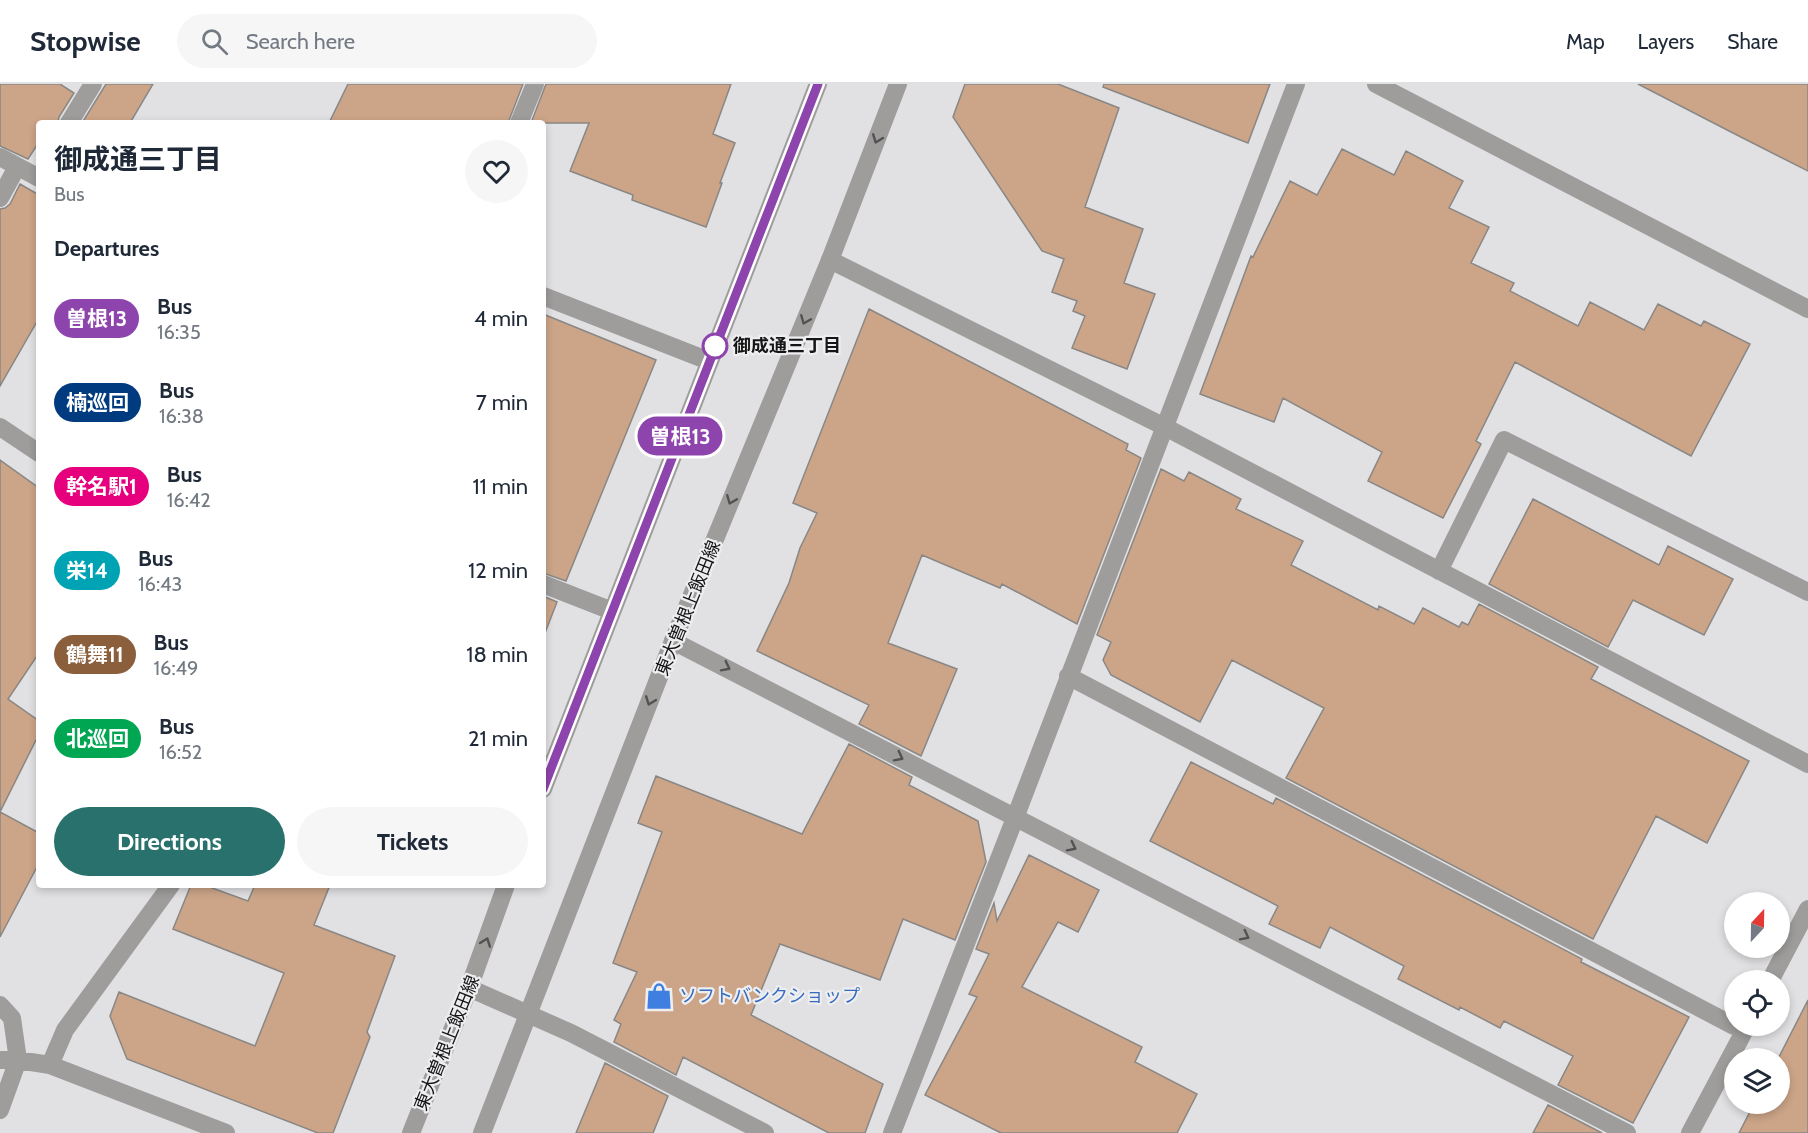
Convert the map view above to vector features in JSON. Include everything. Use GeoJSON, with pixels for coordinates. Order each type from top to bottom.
{"type":"FeatureCollection","features":[{"type":"Feature","properties":{"kind":"street"},"geometry":{"type":"LineString","coordinates":[[71,120],[93,84]]}},
{"type":"Feature","properties":{"kind":"street"},"geometry":{"type":"LineString","coordinates":[[520,120],[535,84]]}},
{"type":"Feature","properties":{"kind":"street"},"geometry":{"type":"LineString","coordinates":[[546,781],[818,84]]}},
{"type":"Feature","properties":{"kind":"street","name":"東大曽根上飯田線"},"geometry":{"type":"LineString","coordinates":[[482,1133],[673,641],[830,260],[898,84]]}},
{"type":"Feature","properties":{"kind":"street"},"geometry":{"type":"LineString","coordinates":[[892,1133],[1016,818],[1068,676],[1166,427],[1296,84]]}},
{"type":"Feature","properties":{"kind":"street"},"geometry":{"type":"LineString","coordinates":[[1377,84],[1808,309]]}},
{"type":"Feature","properties":{"kind":"street"},"geometry":{"type":"LineString","coordinates":[[0,157],[36,174]]}},
{"type":"Feature","properties":{"kind":"street"},"geometry":{"type":"LineString","coordinates":[[0,198],[17,167]]}},
{"type":"Feature","properties":{"kind":"street"},"geometry":{"type":"LineString","coordinates":[[830,260],[1166,427],[1808,764]]}},
{"type":"Feature","properties":{"kind":"street"},"geometry":{"type":"LineString","coordinates":[[546,297],[709,361]]}},
{"type":"Feature","properties":{"kind":"street"},"geometry":{"type":"LineString","coordinates":[[0,427],[36,451]]}},
{"type":"Feature","properties":{"kind":"street"},"geometry":{"type":"LineString","coordinates":[[1439,571],[1504,440],[1808,592]]}},
{"type":"Feature","properties":{"kind":"street"},"geometry":{"type":"LineString","coordinates":[[546,585],[612,611]]}},
{"type":"Feature","properties":{"kind":"street"},"geometry":{"type":"LineString","coordinates":[[673,641],[1627,1133]]}},
{"type":"Feature","properties":{"kind":"street"},"geometry":{"type":"LineString","coordinates":[[1068,676],[1724,1019]]}},
{"type":"Feature","properties":{"kind":"street"},"geometry":{"type":"LineString","coordinates":[[50,1065],[65,1030],[169,888]]}},
{"type":"Feature","properties":{"kind":"street","name":"東大曽根上飯田線"},"geometry":{"type":"LineString","coordinates":[[411,1133],[469,988],[505,888]]}},
{"type":"Feature","properties":{"kind":"street"},"geometry":{"type":"LineString","coordinates":[[1776,970],[1808,909]]}},
{"type":"Feature","properties":{"kind":"street"},"geometry":{"type":"LineString","coordinates":[[469,988],[571,1033],[765,1133]]}},
{"type":"Feature","properties":{"kind":"street"},"geometry":{"type":"LineString","coordinates":[[0,1005],[12,1018],[9,1060],[0,1110]]}},
{"type":"Feature","properties":{"kind":"street"},"geometry":{"type":"LineString","coordinates":[[1690,1133],[1736,1036]]}},
{"type":"Feature","properties":{"kind":"street"},"geometry":{"type":"LineString","coordinates":[[9,1060],[50,1065],[226,1133]]}},
{"type":"Feature","properties":{"kind":"building"},"geometry":{"type":"Polygon","coordinates":[[[0,84],[60,84],[74,93],[58,120],[36,120],[36,147],[28,159],[0,146],[0,84]]]}},
{"type":"Feature","properties":{"kind":"building"},"geometry":{"type":"Polygon","coordinates":[[[106,84],[153,84],[132,120],[84,120],[106,84]]]}},
{"type":"Feature","properties":{"kind":"building"},"geometry":{"type":"Polygon","coordinates":[[[348,84],[523,84],[509,120],[330,120],[348,84]]]}},
{"type":"Feature","properties":{"kind":"building"},"geometry":{"type":"Polygon","coordinates":[[[546,84],[731,84],[713,134],[735,143],[706,227],[632,200],[633,195],[570,171],[589,123],[546,123],[546,120],[532,120],[546,84]]]}},
{"type":"Feature","properties":{"kind":"building"},"geometry":{"type":"Polygon","coordinates":[[[965,84],[1058,84],[1119,108],[1085,207],[1143,229],[1124,283],[1155,294],[1127,369],[1072,348],[1085,316],[1073,311],[1077,301],[1052,292],[1064,259],[1042,251],[953,117],[965,84]]]}},
{"type":"Feature","properties":{"kind":"building"},"geometry":{"type":"Polygon","coordinates":[[[1104,84],[1270,84],[1248,143],[1103,87],[1104,84]]]}},
{"type":"Feature","properties":{"kind":"building"},"geometry":{"type":"Polygon","coordinates":[[[1638,84],[1808,84],[1808,171],[1733,133],[1638,84]]]}},
{"type":"Feature","properties":{"kind":"building"},"geometry":{"type":"Polygon","coordinates":[[[1342,149],[1394,175],[1406,151],[1463,181],[1449,208],[1489,227],[1471,263],[1514,283],[1510,291],[1578,326],[1590,302],[1644,330],[1658,304],[1701,326],[1704,321],[1750,344],[1691,456],[1515,362],[1476,441],[1481,444],[1443,518],[1368,481],[1382,452],[1283,398],[1274,422],[1200,394],[1251,256],[1253,257],[1290,181],[1317,195],[1342,149]]]}},
{"type":"Feature","properties":{"kind":"building"},"geometry":{"type":"Polygon","coordinates":[[[20,184],[36,193],[36,323],[0,386],[0,209],[10,204],[20,184]]]}},
{"type":"Feature","properties":{"kind":"building"},"geometry":{"type":"Polygon","coordinates":[[[869,309],[1128,444],[1126,450],[1141,458],[1077,624],[1002,584],[1000,588],[922,555],[888,643],[957,669],[921,756],[859,724],[869,705],[757,651],[789,583],[800,548],[817,513],[793,503],[869,309]]]}},
{"type":"Feature","properties":{"kind":"building"},"geometry":{"type":"Polygon","coordinates":[[[546,315],[656,360],[566,581],[546,574],[546,315]]]}},
{"type":"Feature","properties":{"kind":"building"},"geometry":{"type":"Polygon","coordinates":[[[0,460],[36,486],[36,657],[8,699],[36,719],[36,740],[0,812],[0,460]]]}},
{"type":"Feature","properties":{"kind":"building"},"geometry":{"type":"Polygon","coordinates":[[[1161,469],[1184,481],[1189,472],[1241,499],[1236,509],[1303,541],[1291,565],[1378,610],[1379,606],[1414,624],[1423,608],[1459,627],[1462,622],[1468,625],[1479,604],[1598,667],[1591,679],[1749,761],[1707,843],[1656,816],[1593,939],[1286,778],[1324,708],[1232,660],[1200,722],[1111,675],[1103,660],[1111,642],[1097,635],[1161,469]]]}},
{"type":"Feature","properties":{"kind":"building"},"geometry":{"type":"Polygon","coordinates":[[[1533,499],[1659,565],[1668,546],[1733,579],[1704,635],[1633,600],[1608,647],[1489,584],[1533,499]]]}},
{"type":"Feature","properties":{"kind":"building"},"geometry":{"type":"Polygon","coordinates":[[[546,597],[557,602],[546,630],[546,597]]]}},
{"type":"Feature","properties":{"kind":"building"},"geometry":{"type":"Polygon","coordinates":[[[849,744],[912,777],[909,785],[978,821],[986,862],[955,940],[903,919],[880,980],[780,944],[751,1015],[883,1084],[865,1133],[829,1133],[683,1057],[676,1075],[614,1042],[621,1024],[614,1020],[637,972],[613,963],[662,832],[638,823],[656,776],[802,834],[849,744]]]}},
{"type":"Feature","properties":{"kind":"building"},"geometry":{"type":"Polygon","coordinates":[[[1191,762],[1273,804],[1276,798],[1582,959],[1581,962],[1689,1017],[1633,1123],[1558,1085],[1573,1056],[1504,1021],[1500,1028],[1398,979],[1404,966],[1330,927],[1320,948],[1269,924],[1278,906],[1150,841],[1191,762]]]}},
{"type":"Feature","properties":{"kind":"building"},"geometry":{"type":"Polygon","coordinates":[[[0,812],[36,831],[36,869],[0,937],[0,812]]]}},
{"type":"Feature","properties":{"kind":"building"},"geometry":{"type":"Polygon","coordinates":[[[1029,855],[1099,890],[1078,932],[1058,922],[1022,987],[1142,1047],[1135,1062],[1197,1094],[1177,1133],[1001,1133],[925,1095],[977,997],[969,994],[989,954],[976,949],[994,903],[997,921],[1029,855]]]}},
{"type":"Feature","properties":{"kind":"building"},"geometry":{"type":"Polygon","coordinates":[[[190,888],[212,888],[248,901],[254,888],[329,888],[314,925],[395,956],[367,1032],[370,1037],[333,1133],[318,1133],[127,1059],[110,1016],[119,992],[255,1046],[284,973],[173,929],[190,888]]]}},
{"type":"Feature","properties":{"kind":"building"},"geometry":{"type":"Polygon","coordinates":[[[1808,1000],[1808,1133],[1739,1133],[1749,1114],[1790,1114],[1790,1048],[1784,1048],[1808,1000]]]}},
{"type":"Feature","properties":{"kind":"building"},"geometry":{"type":"Polygon","coordinates":[[[605,1063],[668,1096],[653,1133],[576,1133],[605,1063]]]}},
{"type":"Feature","properties":{"kind":"building"},"geometry":{"type":"Polygon","coordinates":[[[1548,1105],[1602,1133],[1533,1133],[1548,1105]]]}},
{"type":"Feature","properties":{"kind":"bus line","name":"曽根13"},"geometry":{"type":"LineString","coordinates":[[546,781],[818,84]]}},
{"type":"Feature","properties":{"kind":"place","name":"御成通三丁目"},"geometry":{"type":"Point","coordinates":[715,346]}},
{"type":"Feature","properties":{"kind":"place","name":"ソフトバンクショップ"},"geometry":{"type":"Point","coordinates":[659,996]}}]}
